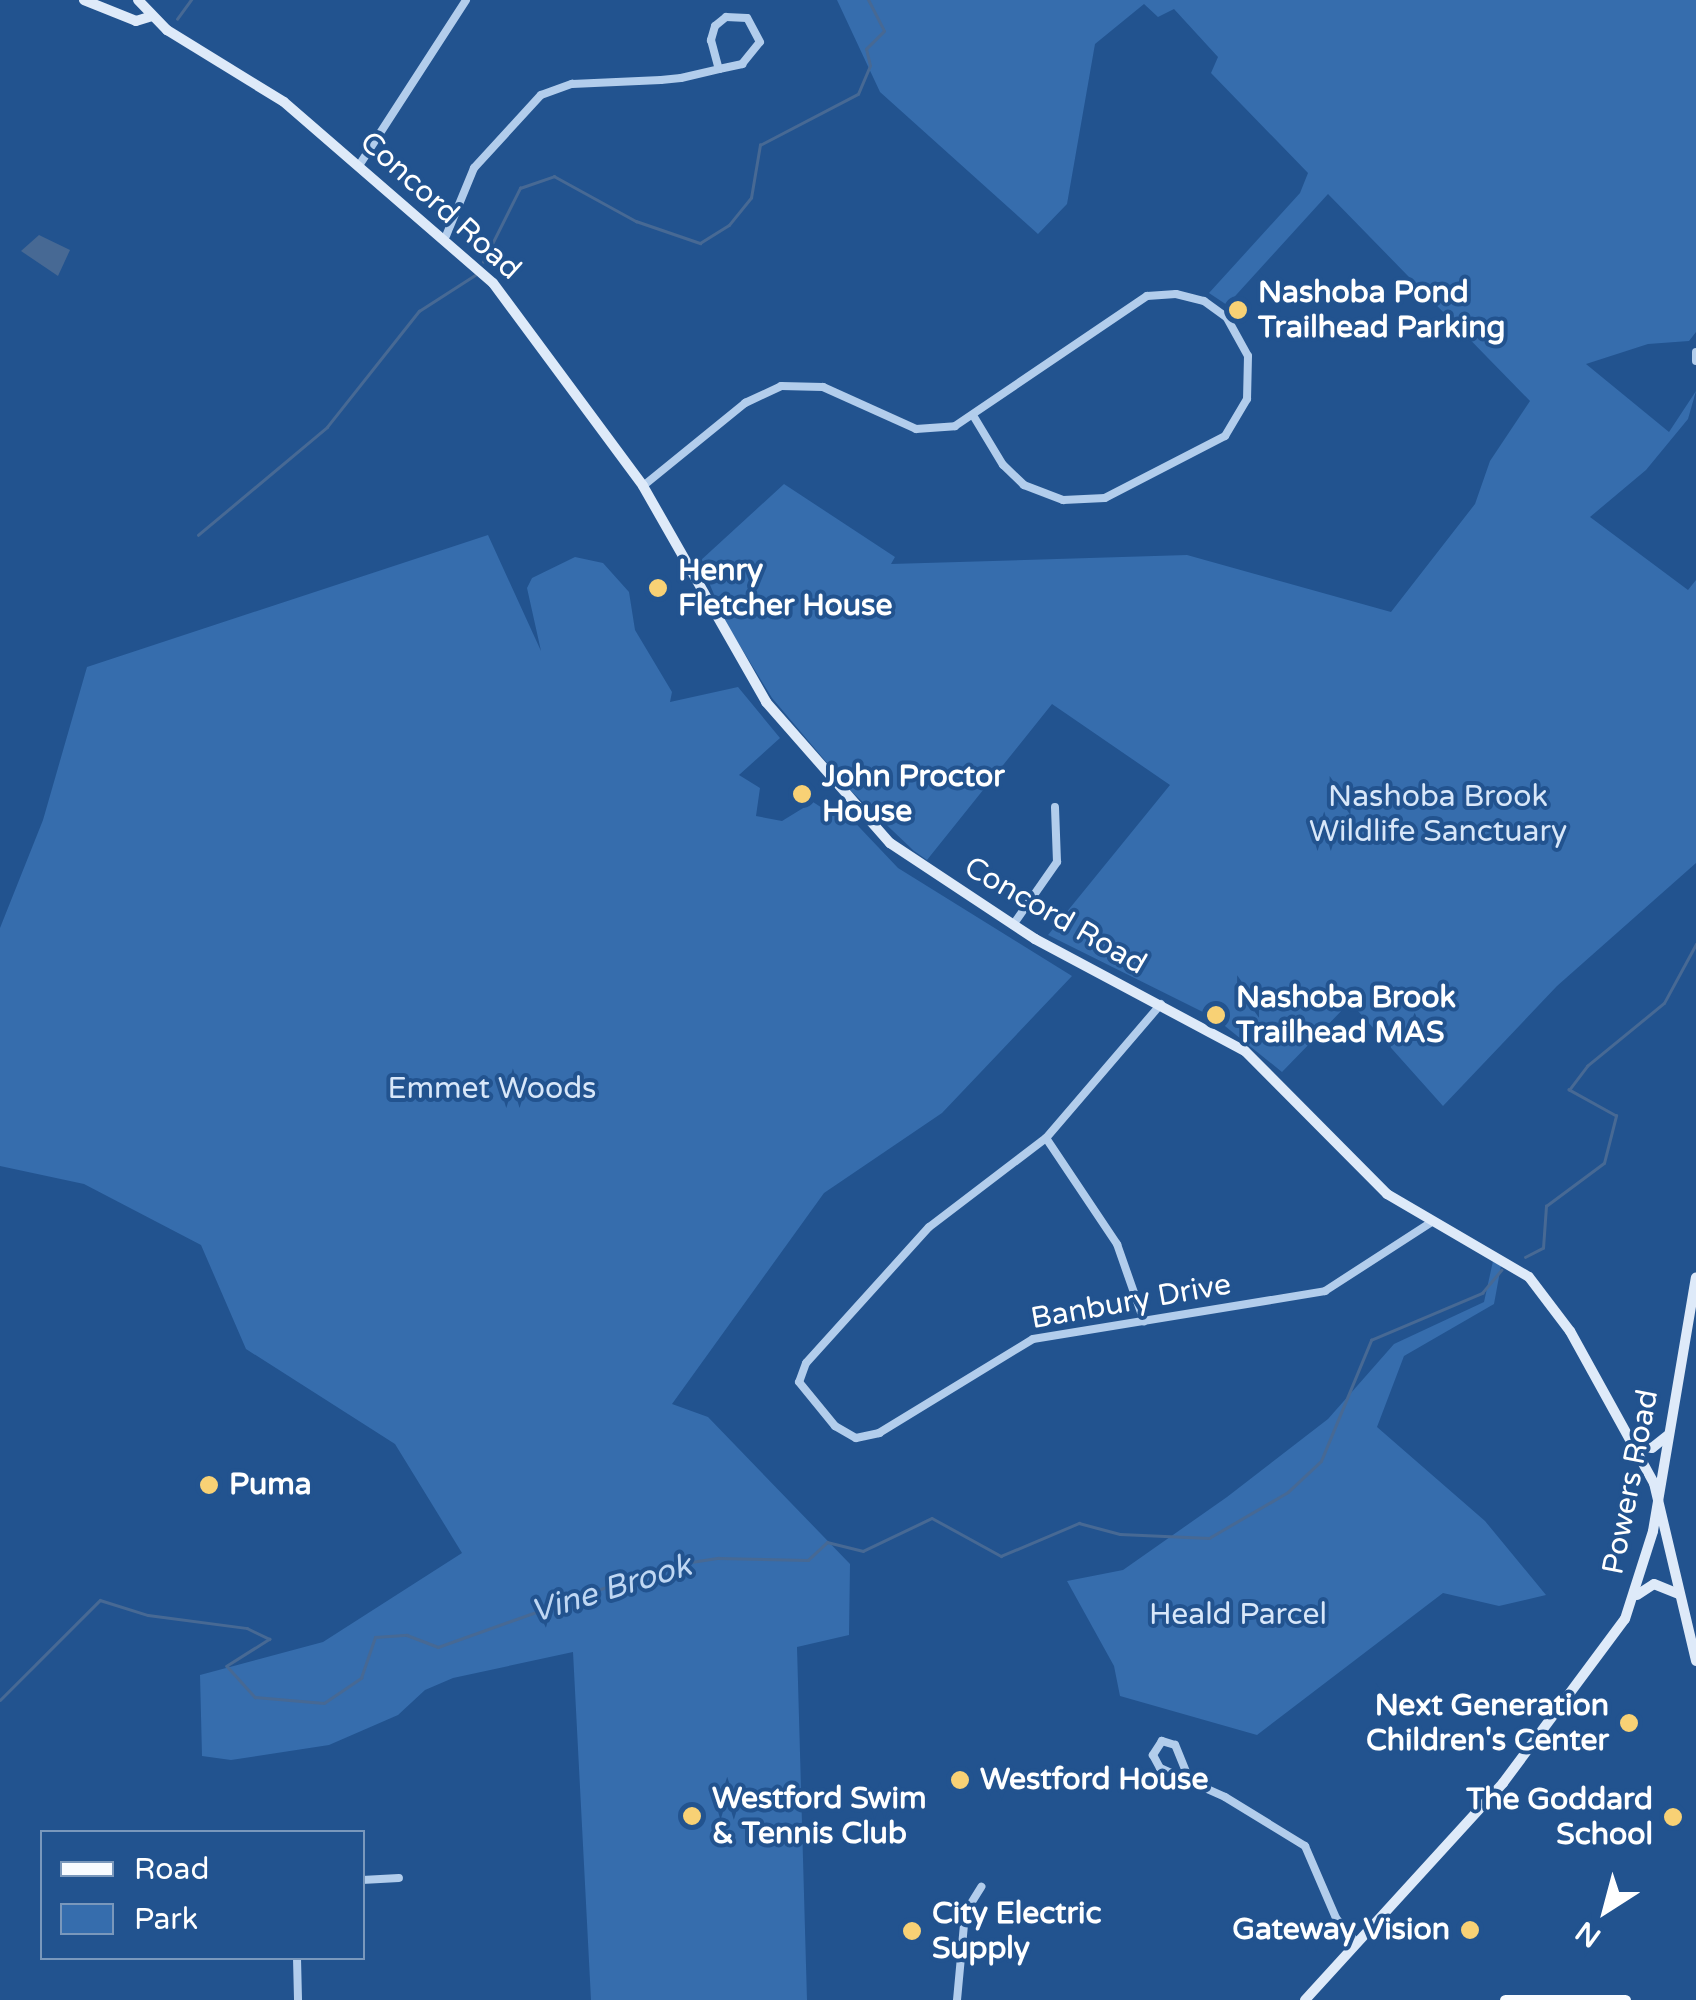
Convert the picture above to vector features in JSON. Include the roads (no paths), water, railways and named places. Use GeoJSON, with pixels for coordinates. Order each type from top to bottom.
{"type":"FeatureCollection","features":[{"type":"Feature","properties":{"kind":"main road"},"geometry":{"type":"LineString","coordinates":[[84,0],[136,21],[152,16]]}},
{"type":"Feature","properties":{"kind":"main road","name":"Concord Road"},"geometry":{"type":"LineString","coordinates":[[138,0],[152,16],[270,92],[360,164],[446,236],[504,296],[643,486],[752,682],[795,738],[907,858],[1013,925],[1245,1050],[1364,1176],[1430,1223],[1502,1256],[1529,1277],[1570,1332],[1659,1497],[1696,1662]]}},
{"type":"Feature","properties":{"kind":"main road","name":"Powers Road"},"geometry":{"type":"LineString","coordinates":[[1306,2000],[1540,1738],[1610,1645],[1633,1600],[1659,1497],[1696,1278]]}},
{"type":"Feature","properties":{"kind":"main road"},"geometry":{"type":"LineString","coordinates":[[1634,1445],[1652,1448],[1668,1435]]}},
{"type":"Feature","properties":{"kind":"main road"},"geometry":{"type":"LineString","coordinates":[[1633,1600],[1654,1584],[1680,1594]]}},
{"type":"Feature","properties":{"kind":"main road"},"geometry":{"type":"LineString","coordinates":[[1505,2000],[1625,2000]]}},
{"type":"Feature","properties":{"kind":"street"},"geometry":{"type":"LineString","coordinates":[[360,164],[466,0]]}},
{"type":"Feature","properties":{"kind":"street"},"geometry":{"type":"LineString","coordinates":[[446,236],[474,168],[542,95],[572,84],[660,80],[719,69],[749,61],[758,50],[760,35],[747,18],[726,17],[715,26],[711,40],[719,69]]}},
{"type":"Feature","properties":{"kind":"street"},"geometry":{"type":"LineString","coordinates":[[643,486],[745,402],[781,386],[823,388],[926,431],[974,417],[1147,296],[1176,294],[1204,301],[1228,318],[1248,356],[1248,399],[1225,436],[1105,498],[1063,500],[1024,485],[1003,465],[974,417]]}},
{"type":"Feature","properties":{"kind":"street"},"geometry":{"type":"LineString","coordinates":[[1696,352],[1696,360]]}},
{"type":"Feature","properties":{"kind":"street"},"geometry":{"type":"LineString","coordinates":[[1013,925],[1056,862],[1056,807]]}},
{"type":"Feature","properties":{"kind":"street","name":"Banbury Drive"},"geometry":{"type":"LineString","coordinates":[[1161,1004],[1046,1138],[911,1245],[806,1363],[800,1374],[803,1392],[846,1434],[867,1437],[1016,1346],[1144,1320],[1325,1291],[1430,1223]]}},
{"type":"Feature","properties":{"kind":"street"},"geometry":{"type":"LineString","coordinates":[[1046,1138],[1108,1226],[1144,1320]]}},
{"type":"Feature","properties":{"kind":"street"},"geometry":{"type":"LineString","coordinates":[[1189,1779],[1175,1745],[1162,1740],[1154,1762],[1305,1846],[1336,1918],[1358,1942]]}},
{"type":"Feature","properties":{"kind":"street"},"geometry":{"type":"LineString","coordinates":[[365,1880],[398,1878]]}},
{"type":"Feature","properties":{"kind":"street"},"geometry":{"type":"LineString","coordinates":[[957,2000],[965,1913],[981,1886]]}},
{"type":"Feature","properties":{"kind":"street"},"geometry":{"type":"LineString","coordinates":[[296,1960],[298,2000]]}},
{"type":"Feature","properties":{"kind":"waterway"},"geometry":{"type":"LineString","coordinates":[[177,19],[191,0]]}},
{"type":"Feature","properties":{"kind":"waterway"},"geometry":{"type":"LineString","coordinates":[[483,262],[520,188],[554,176],[636,221],[700,243],[729,225],[751,198],[760,145],[858,94],[870,66],[866,49],[884,31],[868,0]]}},
{"type":"Feature","properties":{"kind":"waterway"},"geometry":{"type":"LineString","coordinates":[[198,535],[327,427],[419,311],[475,275]]}},
{"type":"Feature","properties":{"kind":"waterway","name":"Vine Brook"},"geometry":{"type":"LineString","coordinates":[[1525,1257],[1543,1248],[1546,1206],[1604,1163],[1616,1116],[1569,1090],[1587,1066],[1664,1003],[1696,944]]}},
{"type":"Feature","properties":{"kind":"waterway","name":"Vine Brook"},"geometry":{"type":"LineString","coordinates":[[0,1700],[100,1600],[148,1615],[247,1628],[270,1639],[227,1666],[255,1697],[324,1703],[361,1678],[375,1637],[407,1635],[438,1647],[665,1566],[718,1558],[808,1560],[827,1542],[863,1551],[932,1518],[1001,1556],[1079,1523],[1120,1534],[1209,1538],[1288,1492],[1321,1461],[1371,1340],[1482,1293],[1501,1270]]}},
{"type":"Feature","properties":{"kind":"place","name":"Nashoba Pond Trailhead Parking"},"geometry":{"type":"Point","coordinates":[1238,310]}},
{"type":"Feature","properties":{"kind":"place","name":"Henry Fletcher House"},"geometry":{"type":"Point","coordinates":[658,588]}},
{"type":"Feature","properties":{"kind":"place","name":"John Proctor House"},"geometry":{"type":"Point","coordinates":[802,794]}},
{"type":"Feature","properties":{"kind":"place","name":"Nashoba Brook Trailhead MAS"},"geometry":{"type":"Point","coordinates":[1216,1015]}},
{"type":"Feature","properties":{"kind":"place","name":"Puma"},"geometry":{"type":"Point","coordinates":[209,1485]}},
{"type":"Feature","properties":{"kind":"place","name":"Next Generation Children's Center"},"geometry":{"type":"Point","coordinates":[1629,1723]}},
{"type":"Feature","properties":{"kind":"place","name":"Westford House"},"geometry":{"type":"Point","coordinates":[960,1780]}},
{"type":"Feature","properties":{"kind":"place","name":"Westford Swim & Tennis Club"},"geometry":{"type":"Point","coordinates":[692,1816]}},
{"type":"Feature","properties":{"kind":"place","name":"The Goddard School"},"geometry":{"type":"Point","coordinates":[1673,1817]}},
{"type":"Feature","properties":{"kind":"place","name":"Gateway Vision"},"geometry":{"type":"Point","coordinates":[1470,1930]}},
{"type":"Feature","properties":{"kind":"place","name":"City Electric Supply"},"geometry":{"type":"Point","coordinates":[912,1931]}},
{"type":"Feature","properties":{"kind":"park label","name":"Nashoba Brook Wildlife Sanctuary"},"geometry":{"type":"Point","coordinates":[1438,814]}},
{"type":"Feature","properties":{"kind":"park label","name":"Emmet Woods"},"geometry":{"type":"Point","coordinates":[492,1089]}},
{"type":"Feature","properties":{"kind":"park label","name":"Heald Parcel"},"geometry":{"type":"Point","coordinates":[1238,1615]}}]}
